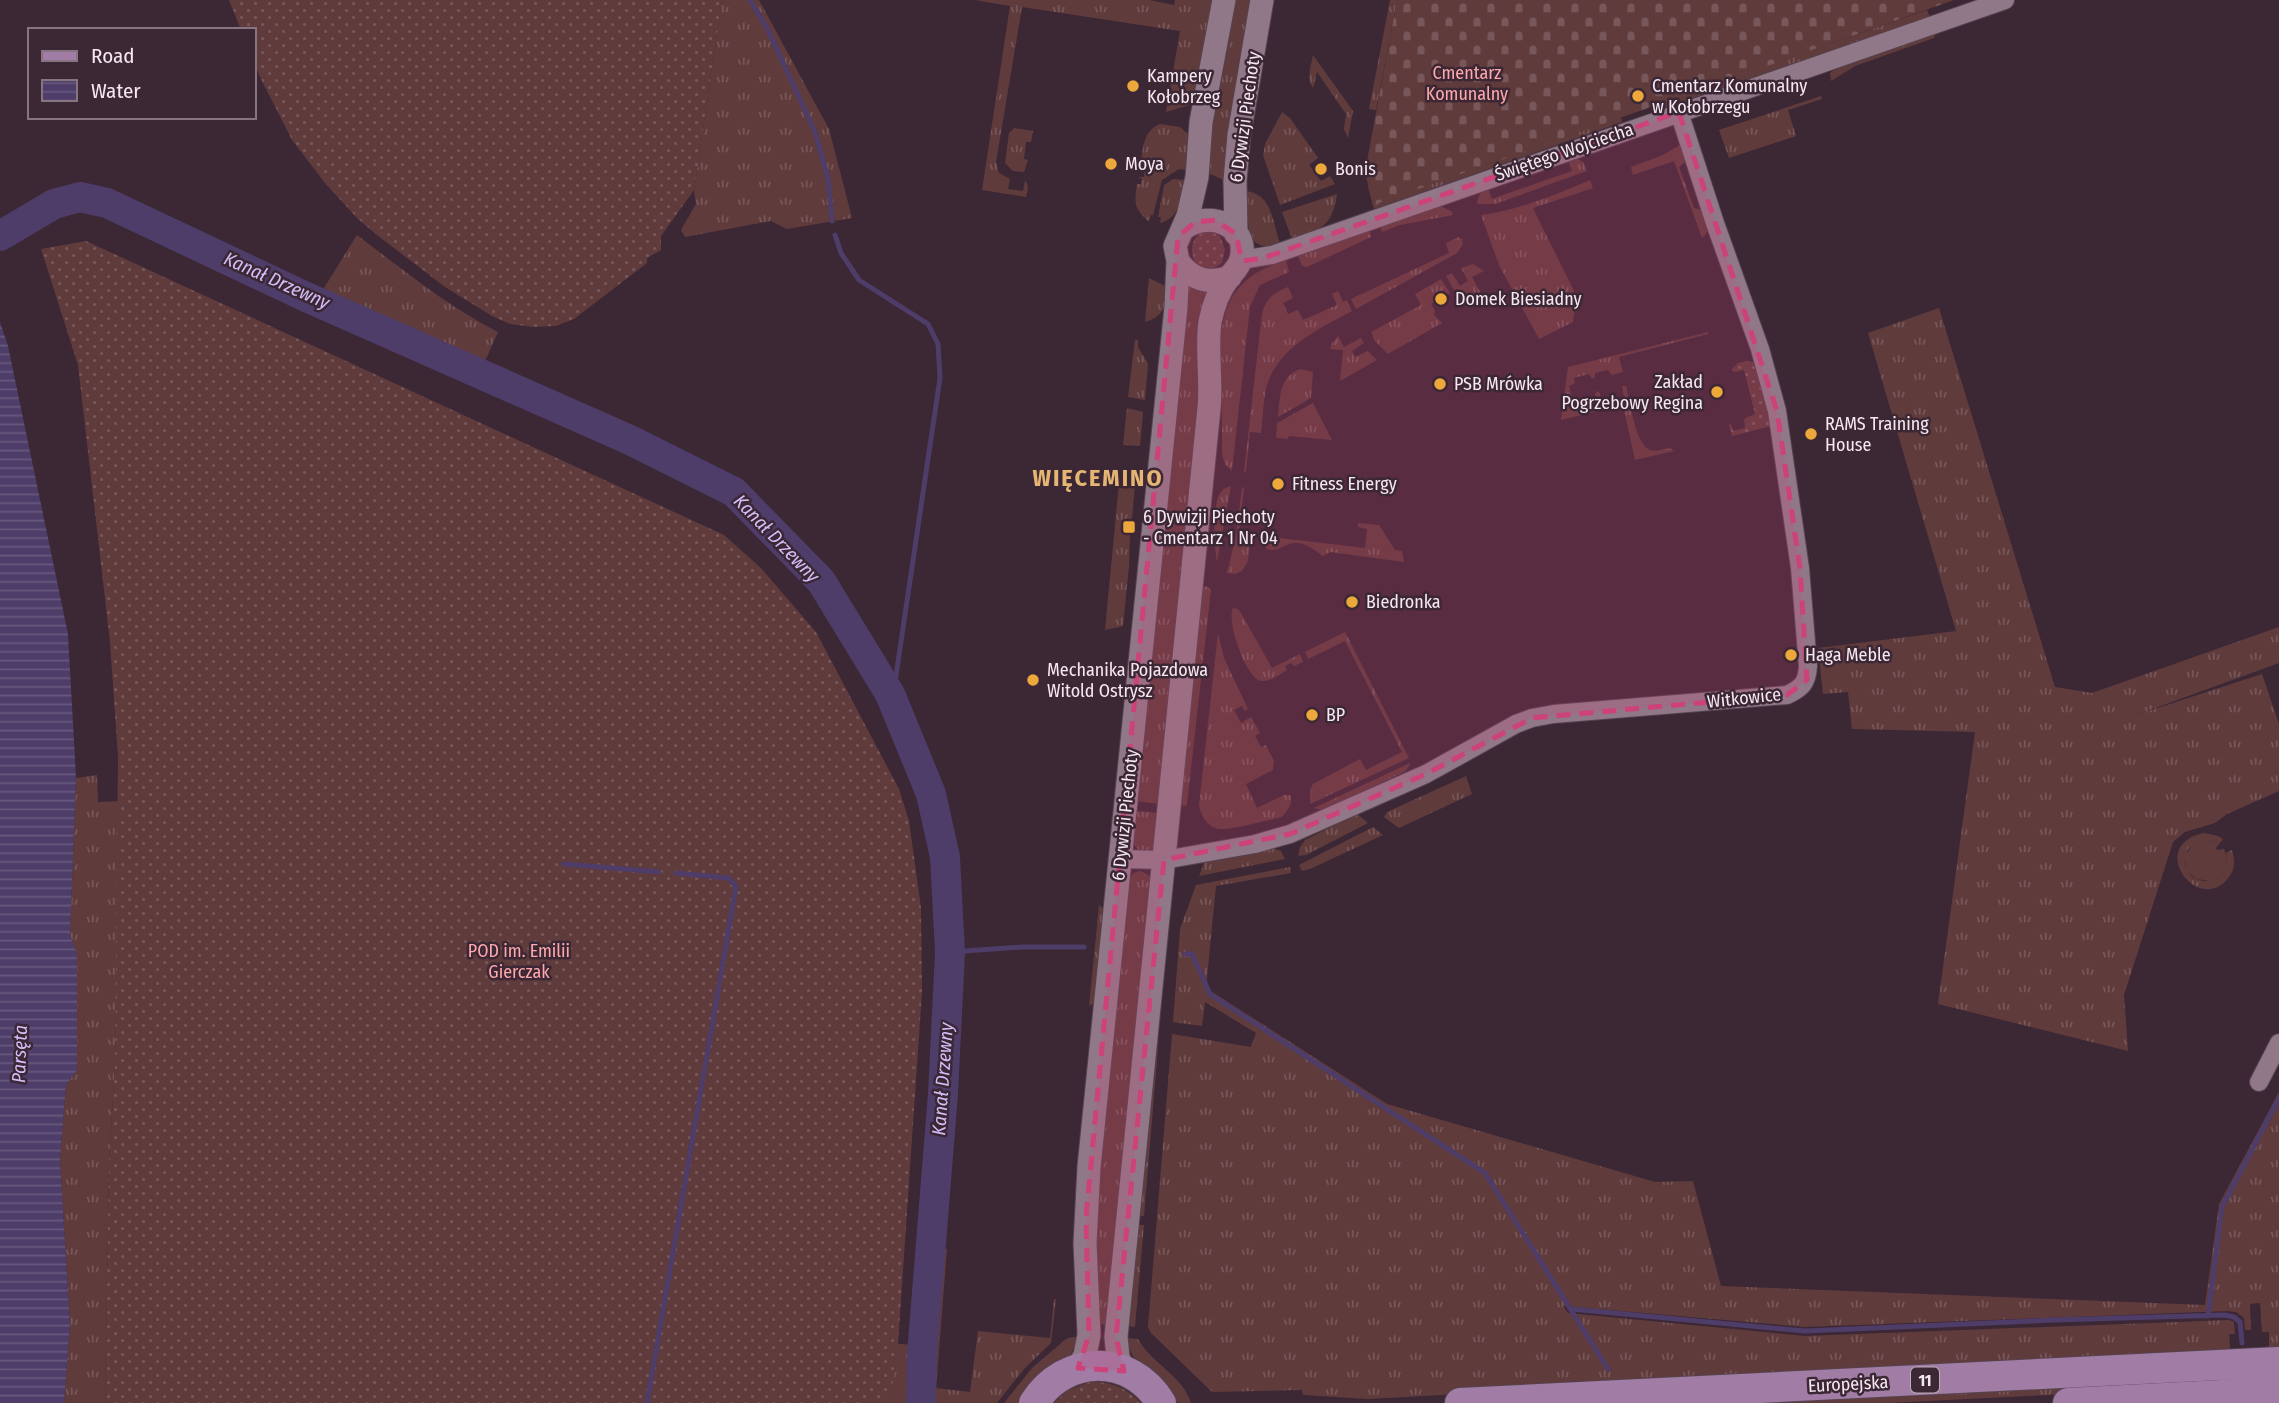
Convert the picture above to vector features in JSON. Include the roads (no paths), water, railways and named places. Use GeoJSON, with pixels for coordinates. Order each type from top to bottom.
{"type":"FeatureCollection","features":[{"type":"Feature","properties":{"kind":"main road","name":"Europejska"},"geometry":{"type":"LineString","coordinates":[[1460,1403],[2279,1362]]}},
{"type":"Feature","properties":{"kind":"main road"},"geometry":{"type":"LineString","coordinates":[[1034,1403],[1053,1381],[1065,1373],[1096,1365],[1124,1371],[1145,1383],[1161,1403]]}},
{"type":"Feature","properties":{"kind":"main road"},"geometry":{"type":"LineString","coordinates":[[2068,1403],[2279,1392]]}},
{"type":"Feature","properties":{"kind":"street","name":"6 Dywizji Piechoty"},"geometry":{"type":"LineString","coordinates":[[1078,1368],[1088,1345],[1086,1217],[1174,321],[1178,261],[1175,246],[1183,229],[1197,177],[1201,122],[1224,0]]}},
{"type":"Feature","properties":{"kind":"street","name":"6 Dywizji Piechoty"},"geometry":{"type":"LineString","coordinates":[[1235,268],[1242,246],[1236,234],[1235,181],[1262,0]]}},
{"type":"Feature","properties":{"kind":"street","name":"Świętego Wojciecha"},"geometry":{"type":"LineString","coordinates":[[1235,268],[2005,0]]}},
{"type":"Feature","properties":{"kind":"street","name":"Witkowice"},"geometry":{"type":"LineString","coordinates":[[1164,860],[1255,844],[1300,831],[1426,774],[1516,723],[1532,718],[1787,695],[1800,689],[1807,680],[1800,568],[1777,411],[1760,349],[1679,112]]}},
{"type":"Feature","properties":{"kind":"street"},"geometry":{"type":"LineString","coordinates":[[1183,229],[1208,219],[1223,223],[1236,234]]}},
{"type":"Feature","properties":{"kind":"street"},"geometry":{"type":"LineString","coordinates":[[1178,261],[1187,272],[1200,279],[1215,281],[1235,268]]}},
{"type":"Feature","properties":{"kind":"street"},"geometry":{"type":"LineString","coordinates":[[1124,1371],[1118,1357],[1116,1337],[1209,408],[1210,321],[1217,299],[1235,268]]}},
{"type":"Feature","properties":{"kind":"street"},"geometry":{"type":"LineString","coordinates":[[1121,859],[1164,860]]}},
{"type":"Feature","properties":{"kind":"street"},"geometry":{"type":"LineString","coordinates":[[2259,1082],[2279,1043]]}},
{"type":"Feature","properties":{"kind":"water","name":"Parsęta"},"geometry":{"type":"Polygon","coordinates":[[[0,322],[8,346],[68,634],[76,778],[70,935],[77,954],[77,1070],[66,1085],[60,1160],[70,1324],[64,1403],[0,1403],[0,322]]]}},
{"type":"Feature","properties":{"kind":"waterway"},"geometry":{"type":"LineString","coordinates":[[750,0],[768,30],[815,132],[828,178],[832,221]]}},
{"type":"Feature","properties":{"kind":"waterway","name":"Kanał Drzewny"},"geometry":{"type":"LineString","coordinates":[[0,236],[54,204],[80,197],[107,203],[304,296],[630,440],[734,492],[821,581],[890,694],[931,794],[945,857],[950,952],[943,1094],[922,1354],[921,1403]]}},
{"type":"Feature","properties":{"kind":"waterway"},"geometry":{"type":"LineString","coordinates":[[835,235],[841,253],[859,280],[928,324],[938,344],[940,378],[894,689],[890,694]]}},
{"type":"Feature","properties":{"kind":"waterway"},"geometry":{"type":"LineString","coordinates":[[564,864],[659,872]]}},
{"type":"Feature","properties":{"kind":"waterway"},"geometry":{"type":"LineString","coordinates":[[647,1403],[736,887],[729,878],[676,873]]}},
{"type":"Feature","properties":{"kind":"waterway"},"geometry":{"type":"LineString","coordinates":[[950,952],[1022,947],[1084,947]]}},
{"type":"Feature","properties":{"kind":"waterway"},"geometry":{"type":"LineString","coordinates":[[1185,954],[1192,954],[1210,994],[1485,1173],[1608,1369]]}},
{"type":"Feature","properties":{"kind":"waterway"},"geometry":{"type":"LineString","coordinates":[[2208,1316],[2222,1207],[2279,1098]]}},
{"type":"Feature","properties":{"kind":"waterway"},"geometry":{"type":"LineString","coordinates":[[1571,1309],[1805,1331],[2224,1315],[2234,1317],[2240,1322],[2242,1343]]}},
{"type":"Feature","properties":{"kind":"place","name":"Kampery Kołobrzeg"},"geometry":{"type":"Point","coordinates":[1133,86]}},
{"type":"Feature","properties":{"kind":"place","name":"Cmentarz Komunalny w Kołobrzegu"},"geometry":{"type":"Point","coordinates":[1638,96]}},
{"type":"Feature","properties":{"kind":"place","name":"Moya"},"geometry":{"type":"Point","coordinates":[1111,164]}},
{"type":"Feature","properties":{"kind":"place","name":"Bonis"},"geometry":{"type":"Point","coordinates":[1321,169]}},
{"type":"Feature","properties":{"kind":"place","name":"Domek Biesiadny"},"geometry":{"type":"Point","coordinates":[1441,299]}},
{"type":"Feature","properties":{"kind":"place","name":"PSB Mrówka"},"geometry":{"type":"Point","coordinates":[1440,384]}},
{"type":"Feature","properties":{"kind":"place","name":"Zakład Pogrzebowy Regina"},"geometry":{"type":"Point","coordinates":[1717,392]}},
{"type":"Feature","properties":{"kind":"place","name":"RAMS Training House"},"geometry":{"type":"Point","coordinates":[1811,434]}},
{"type":"Feature","properties":{"kind":"place","name":"Fitness Energy"},"geometry":{"type":"Point","coordinates":[1278,484]}},
{"type":"Feature","properties":{"kind":"place","name":"6 Dywizji Piechoty - Cmentarz 1 Nr 04"},"geometry":{"type":"Point","coordinates":[1129,527]}},
{"type":"Feature","properties":{"kind":"place","name":"Biedronka"},"geometry":{"type":"Point","coordinates":[1352,602]}},
{"type":"Feature","properties":{"kind":"place","name":"Haga Meble"},"geometry":{"type":"Point","coordinates":[1791,655]}},
{"type":"Feature","properties":{"kind":"place","name":"Mechanika Pojazdowa Witold Ostrysz"},"geometry":{"type":"Point","coordinates":[1033,680]}},
{"type":"Feature","properties":{"kind":"place","name":"BP"},"geometry":{"type":"Point","coordinates":[1312,715]}},
{"type":"Feature","properties":{"kind":"district","name":"WIĘCEMINO"},"geometry":{"type":"Point","coordinates":[1098,478]}},
{"type":"Feature","properties":{"kind":"park label","name":"Cmentarz Komunalny"},"geometry":{"type":"Point","coordinates":[1467,83]}},
{"type":"Feature","properties":{"kind":"park label","name":"POD im. Emilii Gierczak"},"geometry":{"type":"Point","coordinates":[519,961]}}]}
